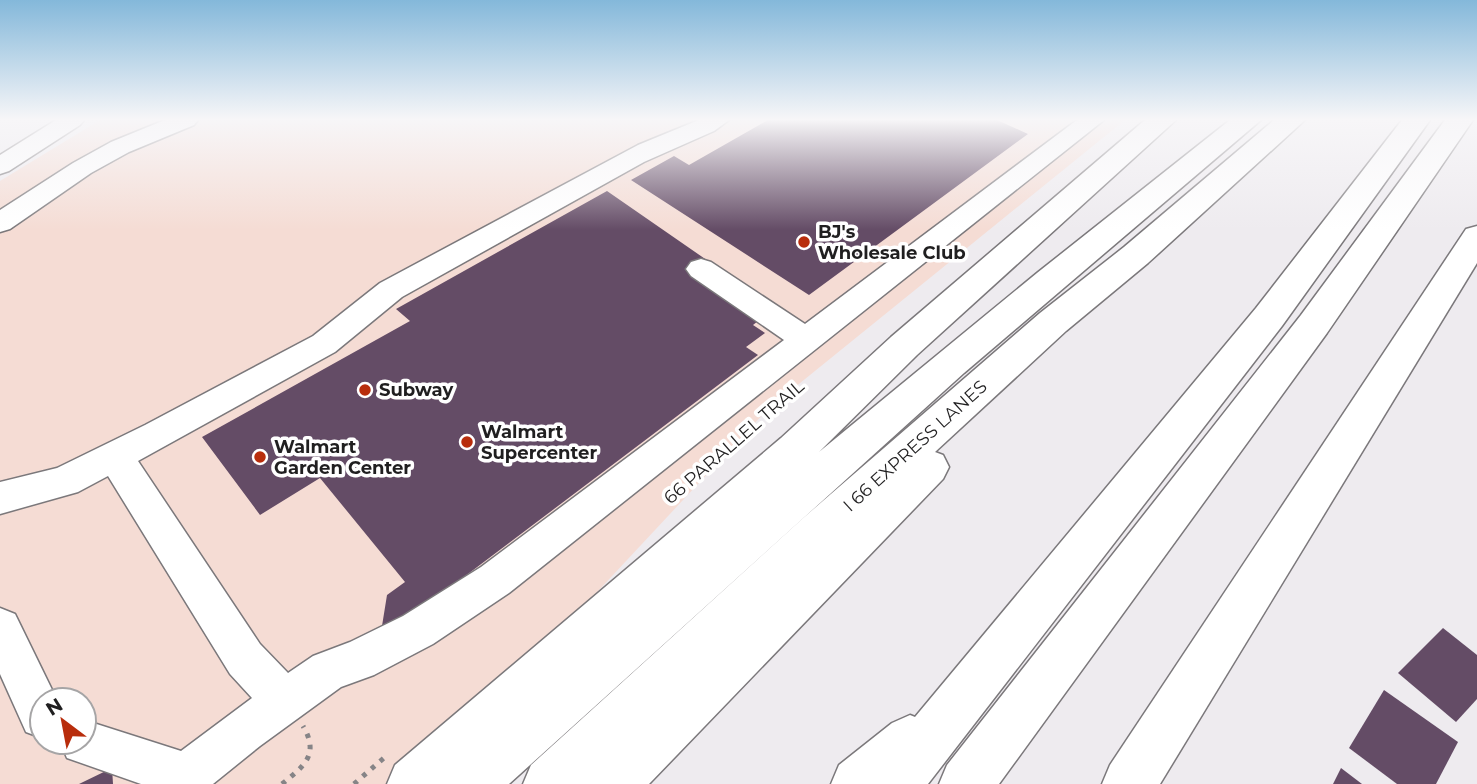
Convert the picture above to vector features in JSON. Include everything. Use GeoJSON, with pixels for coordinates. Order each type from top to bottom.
{"type":"FeatureCollection","features":[{"type":"Feature","properties":{"kind":"highway"},"geometry":{"type":"LineString","coordinates":[[404,767],[795,450],[904,346],[1120,157]]}},
{"type":"Feature","properties":{"kind":"highway"},"geometry":{"type":"LineString","coordinates":[[469,784],[950,362],[1090,244],[1201,157]]}},
{"type":"Feature","properties":{"kind":"highway","name":"I 66 EXPRESS LANES"},"geometry":{"type":"LineString","coordinates":[[550,784],[818,533],[1053,322],[1136,255],[1249,157]]}},
{"type":"Feature","properties":{"kind":"highway"},"geometry":{"type":"LineString","coordinates":[[894,784],[1269,317],[1389,157]]}},
{"type":"Feature","properties":{"kind":"highway"},"geometry":{"type":"LineString","coordinates":[[966,784],[1314,324],[1433,157]]}},
{"type":"Feature","properties":{"kind":"highway"},"geometry":{"type":"LineString","coordinates":[[1129,784],[1477,236]]}},
{"type":"Feature","properties":{"kind":"highway"},"geometry":{"type":"LineString","coordinates":[[612,784],[988,407],[1053,322]]}},
{"type":"Feature","properties":{"kind":"highway"},"geometry":{"type":"LineString","coordinates":[[858,784],[962,697]]}},
{"type":"Feature","properties":{"kind":"street"},"geometry":{"type":"LineString","coordinates":[[0,223],[103,157]]}},
{"type":"Feature","properties":{"kind":"street"},"geometry":{"type":"LineString","coordinates":[[0,498],[65,481],[116,456],[324,344],[347,329],[367,306],[391,290],[634,157]]}},
{"type":"Feature","properties":{"kind":"street"},"geometry":{"type":"LineString","coordinates":[[98,748],[181,780],[284,701],[328,671],[359,660],[418,630],[495,580],[1044,157]]}},
{"type":"Feature","properties":{"kind":"street"},"geometry":{"type":"LineString","coordinates":[[701,269],[807,340]]}},
{"type":"Feature","properties":{"kind":"street"},"geometry":{"type":"LineString","coordinates":[[116,456],[245,659],[284,701]]}},
{"type":"Feature","properties":{"kind":"street"},"geometry":{"type":"LineString","coordinates":[[0,628],[28,687]]}},
{"type":"Feature","properties":{"kind":"path"},"geometry":{"type":"LineString","coordinates":[[282,784],[305,764],[312,743],[284,701]]}},
{"type":"Feature","properties":{"kind":"path"},"geometry":{"type":"LineString","coordinates":[[354,784],[404,767]]}},
{"type":"Feature","properties":{"kind":"shaded area"},"geometry":{"type":"Polygon","coordinates":[[[40,157],[1080,157],[768,409],[500,696],[393,784],[0,784],[0,181],[40,157]]]}},
{"type":"Feature","properties":{"kind":"building","name":"BJ's Wholesale Club"},"geometry":{"type":"Polygon","coordinates":[[[673,157],[689,165],[704,157],[997,157],[809,295],[631,180],[673,157]]]}},
{"type":"Feature","properties":{"kind":"building","name":"Walmart Supercenter"},"geometry":{"type":"Polygon","coordinates":[[[607,191],[711,263],[758,321],[753,325],[765,333],[746,347],[758,355],[403,623],[382,626],[387,595],[405,582],[320,478],[260,515],[202,437],[410,321],[396,309],[607,191]]]}},
{"type":"Feature","properties":{"kind":"building"},"geometry":{"type":"Polygon","coordinates":[[[1443,628],[1477,655],[1477,699],[1456,722],[1398,673],[1443,628]]]}},
{"type":"Feature","properties":{"kind":"building"},"geometry":{"type":"Polygon","coordinates":[[[1384,690],[1458,742],[1436,784],[1397,784],[1349,748],[1384,690]]]}},
{"type":"Feature","properties":{"kind":"building"},"geometry":{"type":"Polygon","coordinates":[[[112,768],[113,784],[79,784],[112,768]]]}},
{"type":"Feature","properties":{"kind":"building"},"geometry":{"type":"Polygon","coordinates":[[[1341,768],[1362,784],[1333,784],[1341,768]]]}},
{"type":"Feature","properties":{"kind":"place","name":"BJ's Wholesale Club"},"geometry":{"type":"Point","coordinates":[804,242]}},
{"type":"Feature","properties":{"kind":"place","name":"Subway"},"geometry":{"type":"Point","coordinates":[365,390]}},
{"type":"Feature","properties":{"kind":"place","name":"Walmart Supercenter"},"geometry":{"type":"Point","coordinates":[467,442]}},
{"type":"Feature","properties":{"kind":"place","name":"Walmart Garden Center"},"geometry":{"type":"Point","coordinates":[260,457]}}]}
